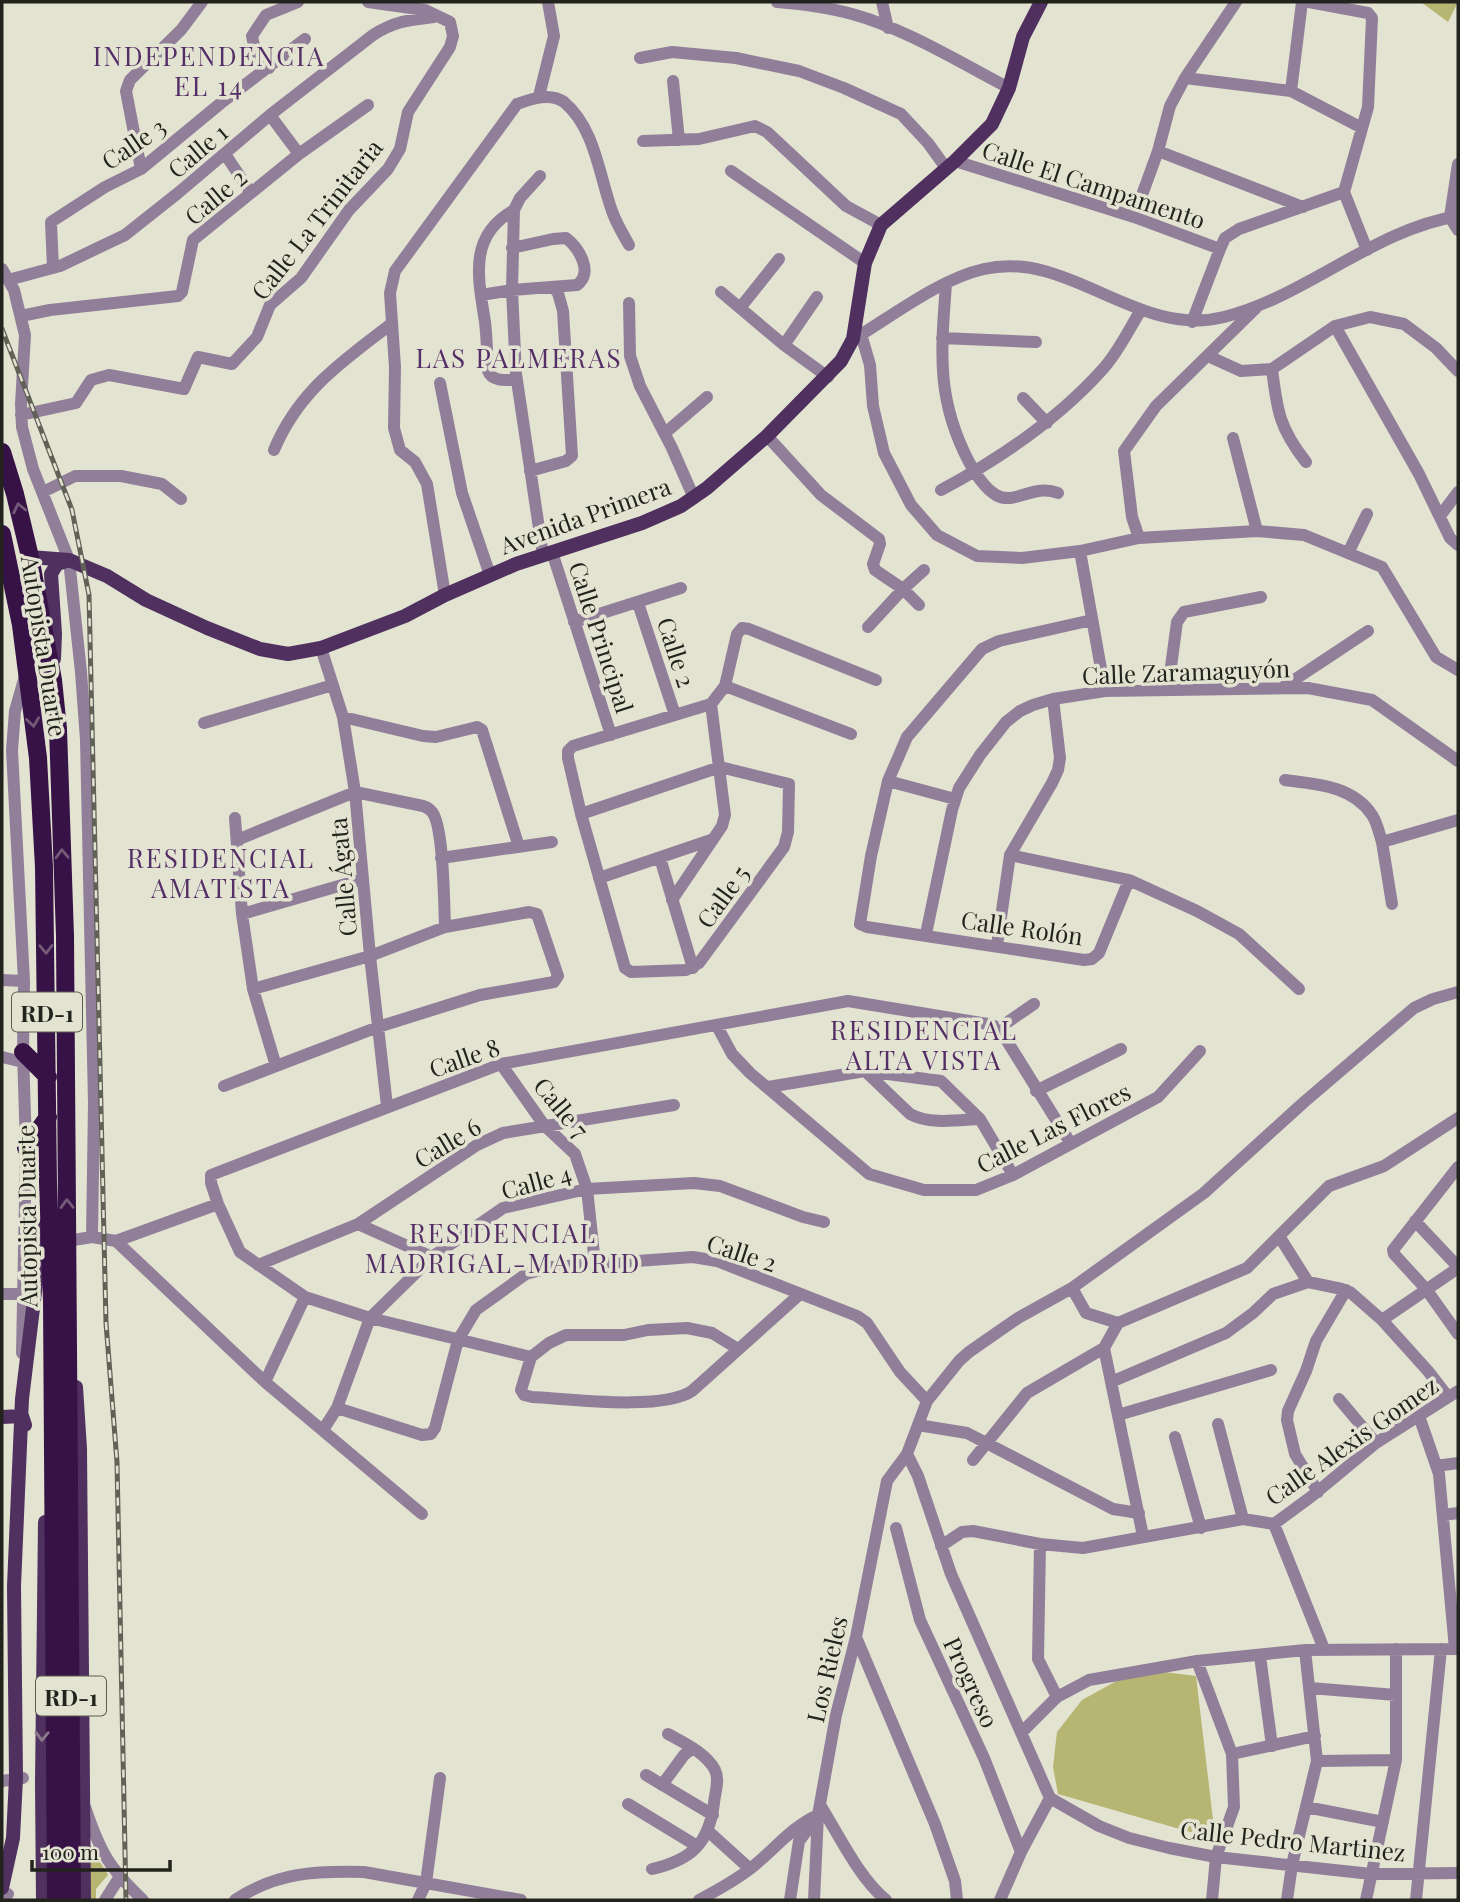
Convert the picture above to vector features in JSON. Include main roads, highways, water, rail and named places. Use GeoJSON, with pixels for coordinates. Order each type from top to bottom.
{"type":"FeatureCollection","features":[{"type":"Feature","properties":{"kind":"highway","name":"Autopista Duarte"},"geometry":{"type":"LineString","coordinates":[[2,452],[30,557],[53,680],[58,729],[65,936],[67,1272]]}},
{"type":"Feature","properties":{"kind":"highway","name":"Autopista Duarte"},"geometry":{"type":"LineString","coordinates":[[2,534],[6,576],[21,625],[38,758],[44,867],[52,1301],[80,1898]]}},
{"type":"Feature","properties":{"kind":"highway"},"geometry":{"type":"LineString","coordinates":[[23,1057],[48,1077]]}},
{"type":"Feature","properties":{"kind":"highway"},"geometry":{"type":"LineString","coordinates":[[26,1148],[48,1117]]}},
{"type":"Feature","properties":{"kind":"highway","name":"RD-1"},"geometry":{"type":"LineString","coordinates":[[61,1492],[67,1272]]}},
{"type":"Feature","properties":{"kind":"highway","name":"Autopista Duarte"},"geometry":{"type":"LineString","coordinates":[[48,1899],[61,1492]]}},
{"type":"Feature","properties":{"kind":"main road","name":"Avenida Primera"},"geometry":{"type":"LineString","coordinates":[[30,557],[69,560],[107,576],[146,600],[252,646],[288,654],[321,648],[405,615],[491,575],[669,512],[694,498],[767,436],[841,361],[857,336],[865,263],[880,225],[992,124],[1009,88],[1023,37],[1041,2]]}},
{"type":"Feature","properties":{"kind":"main road"},"geometry":{"type":"LineString","coordinates":[[53,680],[55,634],[51,573],[57,564],[69,560]]}},
{"type":"Feature","properties":{"kind":"main road"},"geometry":{"type":"LineString","coordinates":[[5,1895],[20,1840],[14,1779],[14,1586],[22,1399],[48,1182]]}},
{"type":"Feature","properties":{"kind":"main road"},"geometry":{"type":"LineString","coordinates":[[67,1272],[80,1450],[80,1898]]}},
{"type":"Feature","properties":{"kind":"main road"},"geometry":{"type":"LineString","coordinates":[[48,1899],[42,1783],[46,1447],[52,1301]]}},
{"type":"Feature","properties":{"kind":"main road"},"geometry":{"type":"LineString","coordinates":[[2,1409],[22,1399]]}},
{"type":"Feature","properties":{"kind":"main road"},"geometry":{"type":"LineString","coordinates":[[2,1420],[22,1416]]}},
{"type":"Feature","properties":{"kind":"main road"},"geometry":{"type":"LineString","coordinates":[[14,1779],[22,1617],[25,1420],[22,1416]]}},
{"type":"Feature","properties":{"kind":"main road"},"geometry":{"type":"LineString","coordinates":[[2,1420],[14,1428],[21,1438]]}},
{"type":"Feature","properties":{"kind":"railway"},"geometry":{"type":"LineString","coordinates":[[2,329],[72,510],[89,595],[106,1323],[117,1462],[126,1900]]}},
{"type":"Feature","properties":{"kind":"district","name":"INDEPENDENCIA EL 14"},"geometry":{"type":"Point","coordinates":[209,70]}},
{"type":"Feature","properties":{"kind":"district","name":"LAS PALMERAS"},"geometry":{"type":"Point","coordinates":[519,357]}},
{"type":"Feature","properties":{"kind":"district","name":"RESIDENCIAL AMATISTA"},"geometry":{"type":"Point","coordinates":[221,872]}},
{"type":"Feature","properties":{"kind":"district","name":"RESIDENCIAL ALTA VISTA"},"geometry":{"type":"Point","coordinates":[924,1044]}},
{"type":"Feature","properties":{"kind":"district","name":"RESIDENCIAL MADRIGAL-MADRID"},"geometry":{"type":"Point","coordinates":[503,1247]}}]}
